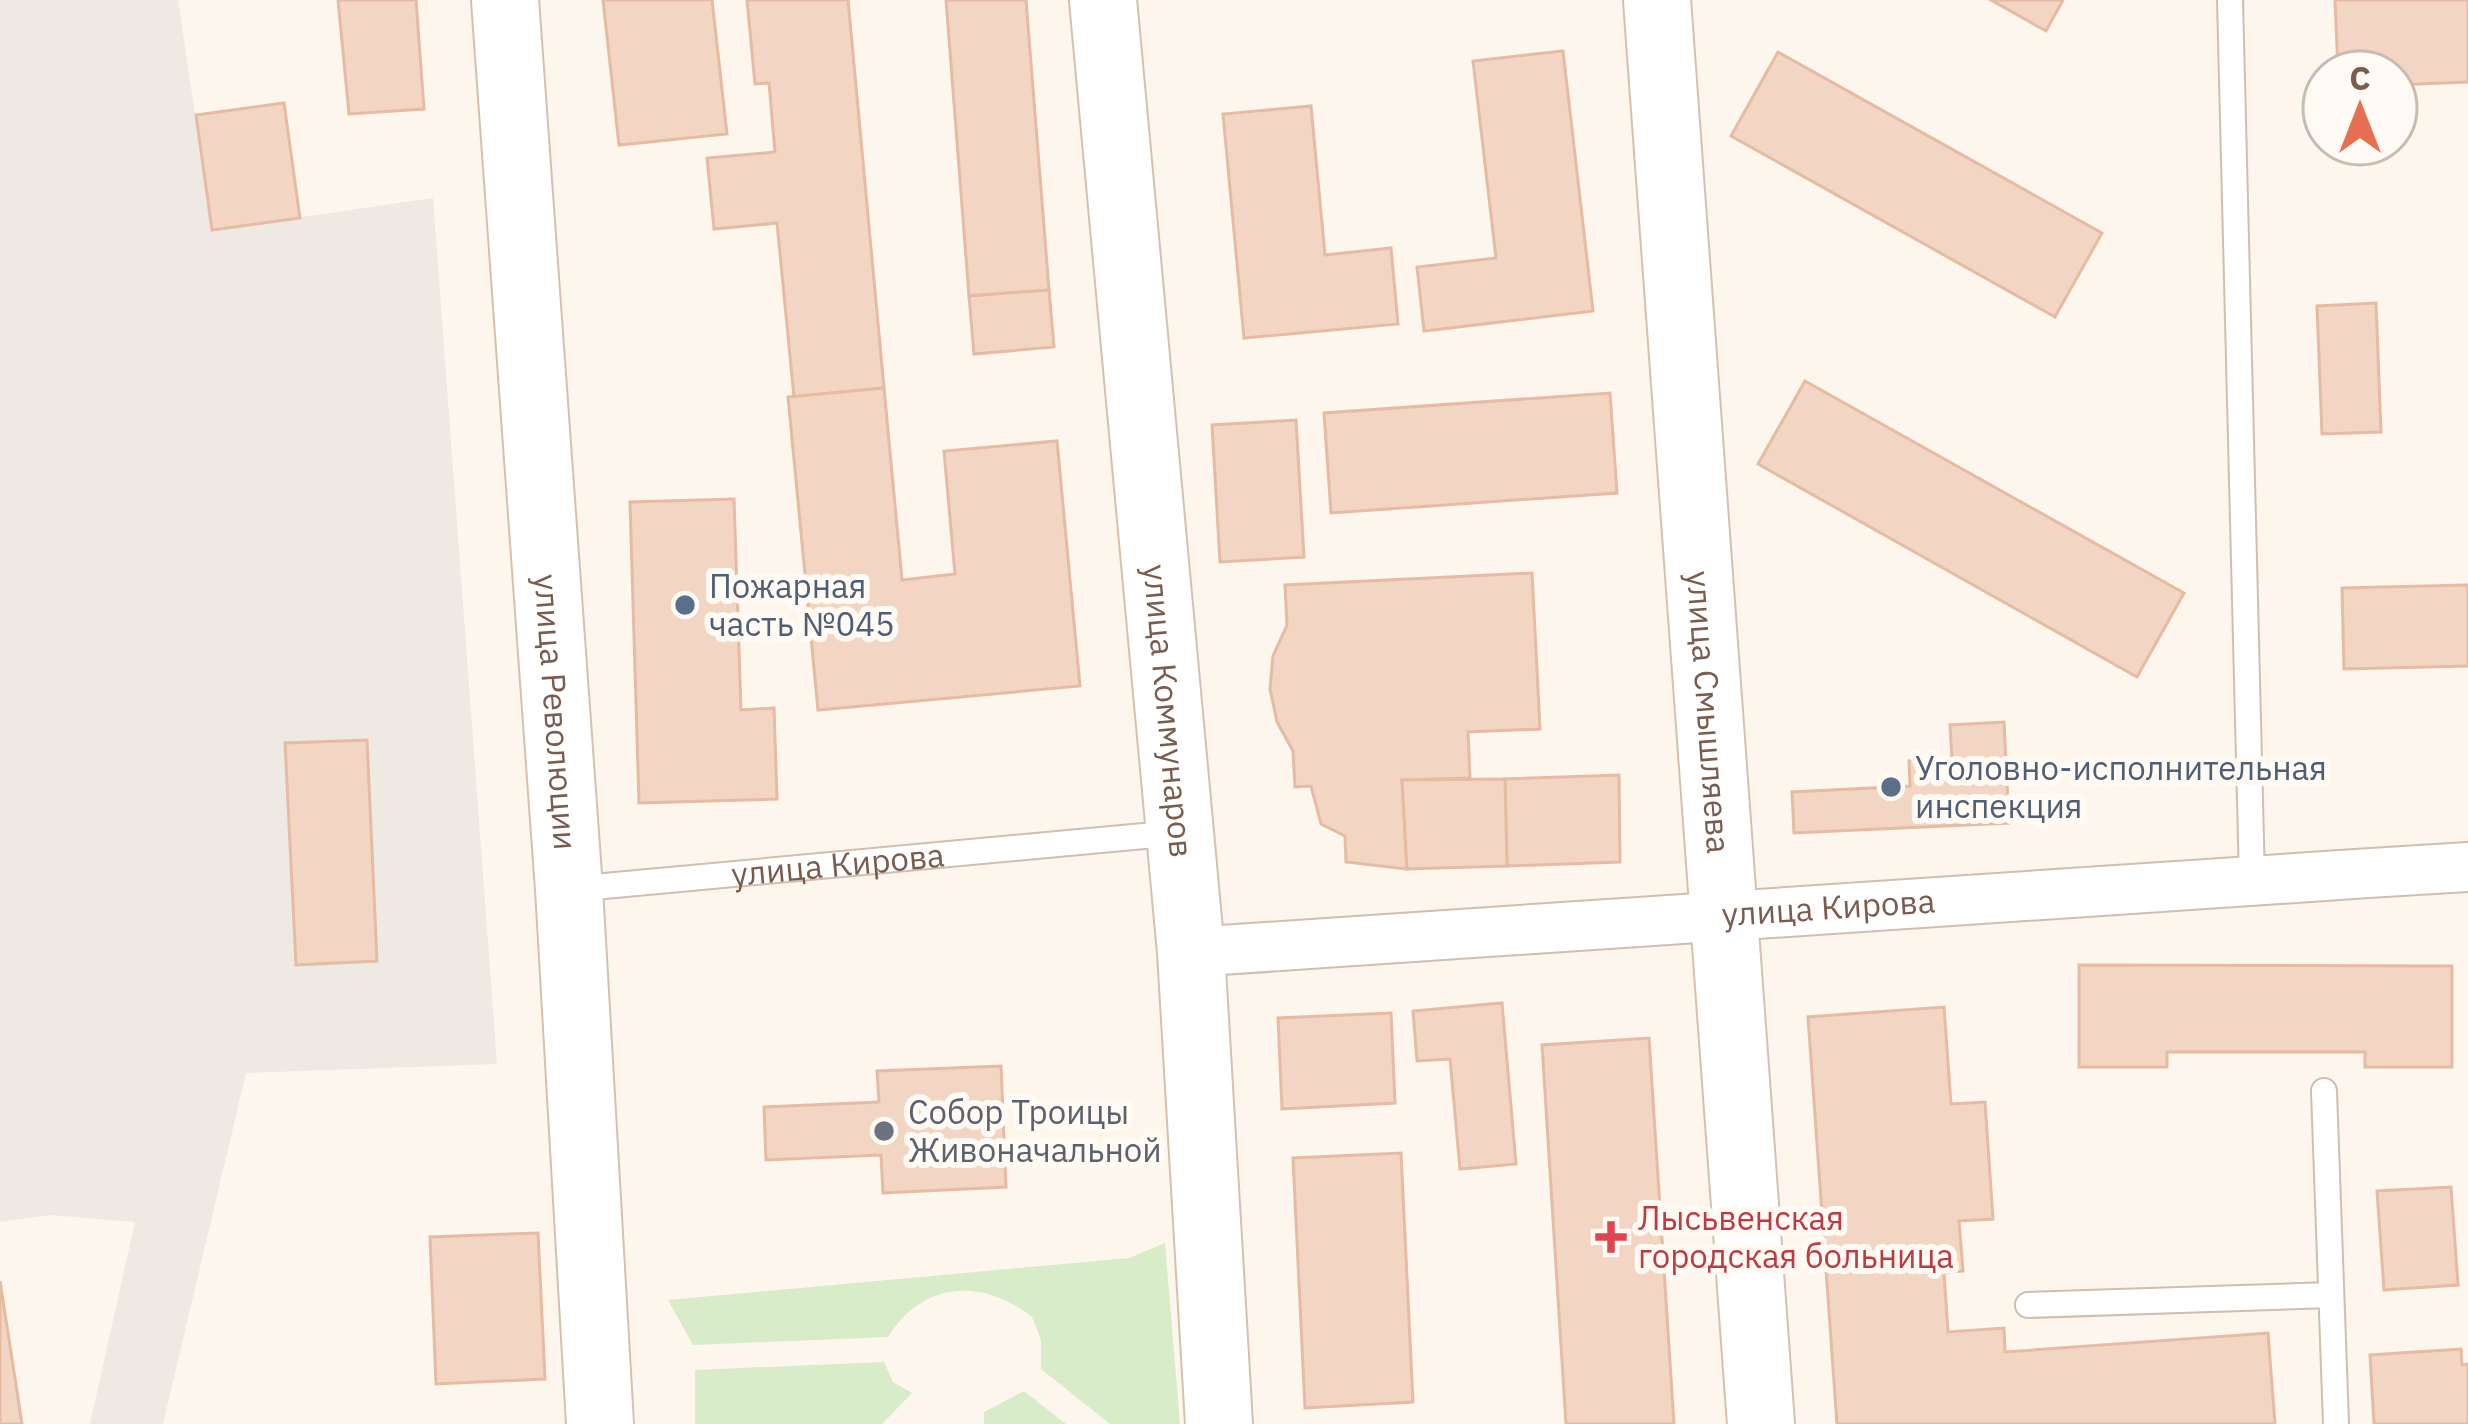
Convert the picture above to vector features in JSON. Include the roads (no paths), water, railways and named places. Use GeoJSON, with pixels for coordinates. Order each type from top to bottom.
{"type":"FeatureCollection","features":[{"type":"Feature","properties":{"kind":"street","name":"улица Революции"},"geometry":{"type":"LineString","coordinates":[[505,0],[569,890],[600,1424]]}},
{"type":"Feature","properties":{"kind":"street","name":"улица Коммунаров"},"geometry":{"type":"LineString","coordinates":[[1103,0],[1191,952],[1219,1424]]}},
{"type":"Feature","properties":{"kind":"street","name":"улица Смышляева"},"geometry":{"type":"LineString","coordinates":[[1657,0],[1761,1424]]}},
{"type":"Feature","properties":{"kind":"street","name":"улица Кирова"},"geometry":{"type":"LineString","coordinates":[[1191,952],[1725,912],[1967,902],[2468,867]]}},
{"type":"Feature","properties":{"kind":"lane"},"geometry":{"type":"LineString","coordinates":[[2230,0],[2252,880]]}},
{"type":"Feature","properties":{"kind":"lane","name":"улица Кирова"},"geometry":{"type":"LineString","coordinates":[[569,890],[1178,833]]}},
{"type":"Feature","properties":{"kind":"lane"},"geometry":{"type":"LineString","coordinates":[[2324,1090],[2336,1424]]}},
{"type":"Feature","properties":{"kind":"lane"},"geometry":{"type":"LineString","coordinates":[[2028,1305],[2331,1295]]}},
{"type":"Feature","properties":{"kind":"place","name":"Пожарная часть №045"},"geometry":{"type":"Point","coordinates":[685,605]}},
{"type":"Feature","properties":{"kind":"place","name":"Уголовно-исполнительная инспекция"},"geometry":{"type":"Point","coordinates":[1891,787]}},
{"type":"Feature","properties":{"kind":"place","name":"Собор Троицы Живоначальной"},"geometry":{"type":"Point","coordinates":[884,1131]}},
{"type":"Feature","properties":{"kind":"place","name":"Лысьвенская городская больница"},"geometry":{"type":"Point","coordinates":[1611,1237]}}]}
